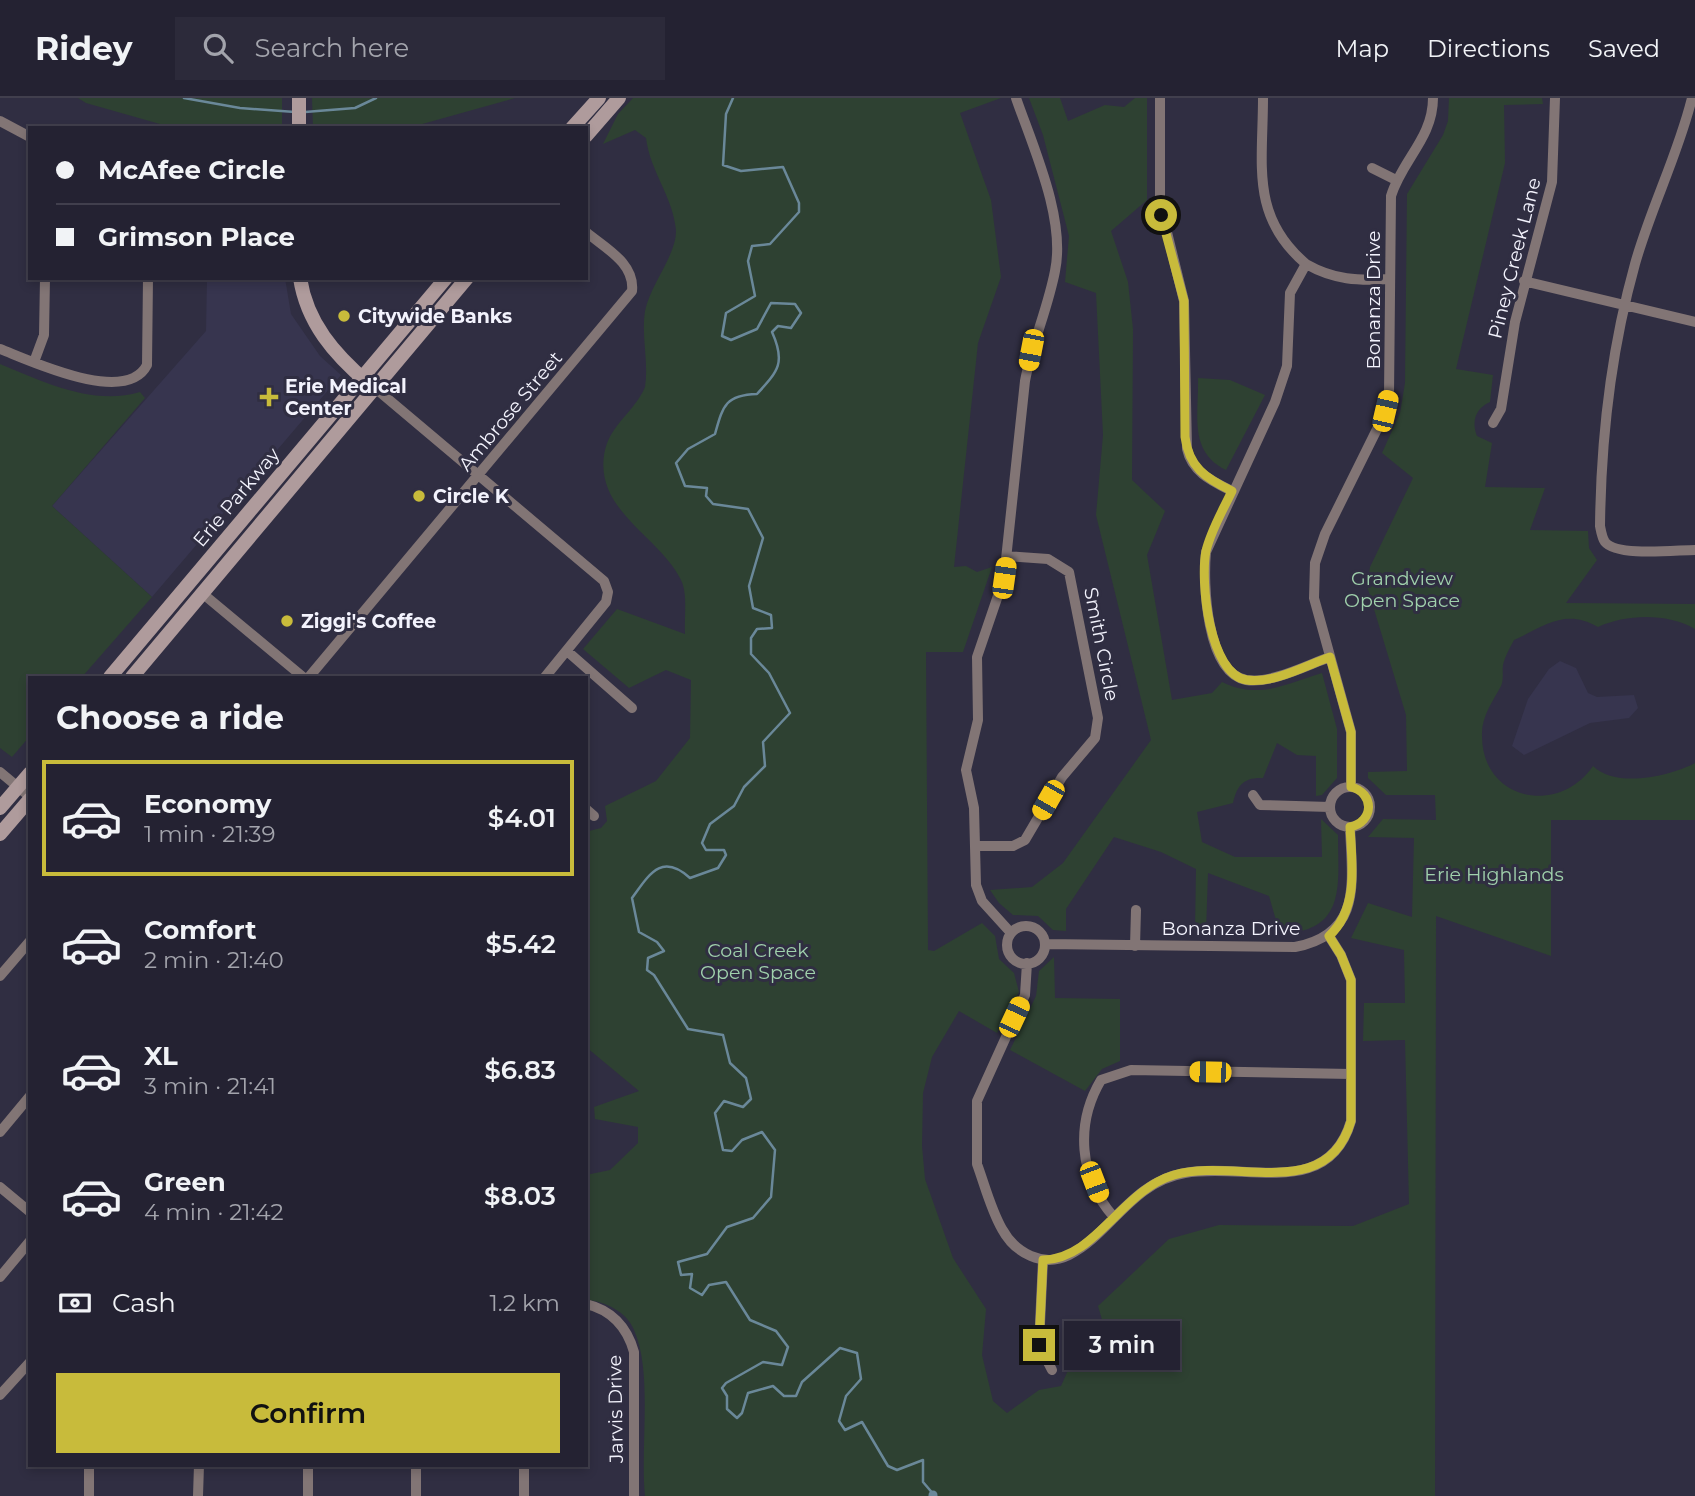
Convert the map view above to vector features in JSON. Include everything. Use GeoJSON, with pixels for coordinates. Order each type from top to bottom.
{"type":"FeatureCollection","features":[{"type":"Feature","properties":{"kind":"main road"},"geometry":{"type":"LineString","coordinates":[[299,98],[299,125]]}},
{"type":"Feature","properties":{"kind":"main road"},"geometry":{"type":"LineString","coordinates":[[574,126],[599,98]]}},
{"type":"Feature","properties":{"kind":"main road"},"geometry":{"type":"LineString","coordinates":[[588,134],[619,98]]}},
{"type":"Feature","properties":{"kind":"main road"},"geometry":{"type":"LineString","coordinates":[[300,280],[304,299],[321,335],[375,388]]}},
{"type":"Feature","properties":{"kind":"main road","name":"Erie Parkway"},"geometry":{"type":"LineString","coordinates":[[111,676],[444,280]]}},
{"type":"Feature","properties":{"kind":"main road","name":"Erie Parkway"},"geometry":{"type":"LineString","coordinates":[[133,676],[465,280]]}},
{"type":"Feature","properties":{"kind":"main road"},"geometry":{"type":"LineString","coordinates":[[0,808],[28,775]]}},
{"type":"Feature","properties":{"kind":"main road"},"geometry":{"type":"LineString","coordinates":[[0,834],[28,800]]}},
{"type":"Feature","properties":{"kind":"street"},"geometry":{"type":"LineString","coordinates":[[1011,933],[982,901],[976,886],[974,808],[966,770],[978,720],[977,656],[1004,578],[1025,381],[1031,350],[1053,282],[1057,253],[1055,226],[1046,189],[1016,98]]}},
{"type":"Feature","properties":{"kind":"street"},"geometry":{"type":"LineString","coordinates":[[1160,98],[1160,204],[1184,301],[1186,449],[1196,468],[1232,491]]}},
{"type":"Feature","properties":{"kind":"street"},"geometry":{"type":"LineString","coordinates":[[1264,98],[1263,192],[1268,212],[1285,246],[1306,264],[1324,274],[1344,280],[1390,279]]}},
{"type":"Feature","properties":{"kind":"street","name":"Bonanza Drive"},"geometry":{"type":"LineString","coordinates":[[1351,787],[1351,732],[1314,598],[1315,563],[1325,534],[1385,411],[1390,378],[1391,196],[1396,180],[1427,135],[1433,115],[1433,98]]}},
{"type":"Feature","properties":{"kind":"street","name":"Piney Creek Lane"},"geometry":{"type":"LineString","coordinates":[[1493,423],[1501,409],[1524,281],[1552,182],[1555,98]]}},
{"type":"Feature","properties":{"kind":"street"},"geometry":{"type":"LineString","coordinates":[[1692,98],[1681,140],[1651,214],[1625,305],[1603,428],[1600,526],[1604,541],[1611,547],[1624,551],[1695,550]]}},
{"type":"Feature","properties":{"kind":"street"},"geometry":{"type":"LineString","coordinates":[[0,121],[28,136]]}},
{"type":"Feature","properties":{"kind":"street"},"geometry":{"type":"LineString","coordinates":[[1372,168],[1396,180]]}},
{"type":"Feature","properties":{"kind":"street","name":"Ambrose Street"},"geometry":{"type":"LineString","coordinates":[[310,676],[632,291],[630,271],[588,234]]}},
{"type":"Feature","properties":{"kind":"street"},"geometry":{"type":"LineString","coordinates":[[1306,264],[1288,303],[1287,366],[1275,402],[1210,537],[1204,572],[1212,633],[1222,663],[1230,671],[1247,680],[1264,679],[1330,657]]}},
{"type":"Feature","properties":{"kind":"street"},"geometry":{"type":"LineString","coordinates":[[34,362],[44,335],[44,280]]}},
{"type":"Feature","properties":{"kind":"street"},"geometry":{"type":"LineString","coordinates":[[0,349],[84,380],[132,380],[143,373],[147,365],[148,280]]}},
{"type":"Feature","properties":{"kind":"street"},"geometry":{"type":"LineString","coordinates":[[1524,281],[1695,322]]}},
{"type":"Feature","properties":{"kind":"street"},"geometry":{"type":"LineString","coordinates":[[375,388],[604,581],[608,592],[606,602],[546,676]]}},
{"type":"Feature","properties":{"kind":"street","name":"Smith Circle"},"geometry":{"type":"LineString","coordinates":[[975,846],[1013,846],[1025,840],[1056,785],[1090,747],[1098,729],[1069,572],[1048,559],[1007,556]]}},
{"type":"Feature","properties":{"kind":"street"},"geometry":{"type":"LineString","coordinates":[[202,593],[302,676]]}},
{"type":"Feature","properties":{"kind":"street"},"geometry":{"type":"LineString","coordinates":[[567,652],[632,708]]}},
{"type":"Feature","properties":{"kind":"street"},"geometry":{"type":"LineString","coordinates":[[0,772],[28,796]]}},
{"type":"Feature","properties":{"kind":"street"},"geometry":{"type":"LineString","coordinates":[[1351,787],[1367,796],[1370,808],[1363,821],[1350,827],[1338,823],[1330,807],[1336,793],[1351,787]]}},
{"type":"Feature","properties":{"kind":"street"},"geometry":{"type":"LineString","coordinates":[[1253,795],[1260,805],[1330,807]]}},
{"type":"Feature","properties":{"kind":"street","name":"Bonanza Drive"},"geometry":{"type":"LineString","coordinates":[[1136,910],[1138,946],[1295,947],[1314,944],[1329,936],[1342,924],[1350,903],[1350,827]]}},
{"type":"Feature","properties":{"kind":"street"},"geometry":{"type":"LineString","coordinates":[[1022,926],[1035,928],[1045,944],[1038,959],[1027,963],[1011,956],[1007,944],[1011,933],[1022,926]]}},
{"type":"Feature","properties":{"kind":"street"},"geometry":{"type":"LineString","coordinates":[[1027,963],[1025,995],[977,1101],[976,1152],[991,1202],[1007,1238],[1027,1255],[1043,1260],[1067,1256],[1081,1248],[1142,1192],[1172,1175],[1205,1171],[1302,1171],[1327,1160],[1337,1151],[1349,1129],[1351,980],[1341,955],[1329,936]]}},
{"type":"Feature","properties":{"kind":"street"},"geometry":{"type":"LineString","coordinates":[[0,976],[28,943]]}},
{"type":"Feature","properties":{"kind":"street"},"geometry":{"type":"LineString","coordinates":[[1045,944],[1138,946]]}},
{"type":"Feature","properties":{"kind":"street"},"geometry":{"type":"LineString","coordinates":[[1113,1216],[1099,1196],[1084,1150],[1084,1121],[1101,1080],[1131,1070],[1351,1074]]}},
{"type":"Feature","properties":{"kind":"street"},"geometry":{"type":"LineString","coordinates":[[0,1132],[28,1098]]}},
{"type":"Feature","properties":{"kind":"street"},"geometry":{"type":"LineString","coordinates":[[0,1187],[28,1210]]}},
{"type":"Feature","properties":{"kind":"street"},"geometry":{"type":"LineString","coordinates":[[0,1277],[28,1243]]}},
{"type":"Feature","properties":{"kind":"street"},"geometry":{"type":"LineString","coordinates":[[1043,1260],[1039,1345],[1052,1370]]}},
{"type":"Feature","properties":{"kind":"street","name":"Jarvis Drive"},"geometry":{"type":"LineString","coordinates":[[588,1305],[602,1309],[614,1318],[630,1338],[634,1352],[634,1496]]}},
{"type":"Feature","properties":{"kind":"street"},"geometry":{"type":"LineString","coordinates":[[0,1395],[28,1364]]}},
{"type":"Feature","properties":{"kind":"street"},"geometry":{"type":"LineString","coordinates":[[89,1467],[89,1496]]}},
{"type":"Feature","properties":{"kind":"street"},"geometry":{"type":"LineString","coordinates":[[198,1496],[199,1467]]}},
{"type":"Feature","properties":{"kind":"street"},"geometry":{"type":"LineString","coordinates":[[308,1467],[308,1496]]}},
{"type":"Feature","properties":{"kind":"street"},"geometry":{"type":"LineString","coordinates":[[416,1467],[416,1496]]}},
{"type":"Feature","properties":{"kind":"street"},"geometry":{"type":"LineString","coordinates":[[524,1467],[524,1496]]}},
{"type":"Feature","properties":{"kind":"shaded area"},"geometry":{"type":"Polygon","coordinates":[[[207,280],[285,280],[291,314],[320,356],[341,375],[152,597],[52,506],[206,331],[207,280]]]}},
{"type":"Feature","properties":{"kind":"shaded area"},"geometry":{"type":"Polygon","coordinates":[[[1560,661],[1576,668],[1588,693],[1597,697],[1634,695],[1638,708],[1629,718],[1590,723],[1524,755],[1512,746],[1528,699],[1549,669],[1560,661]]]}},
{"type":"Feature","properties":{"kind":"green space"},"geometry":{"type":"Polygon","coordinates":[[[78,98],[282,98],[282,126],[167,126],[86,103],[78,98]]]}},
{"type":"Feature","properties":{"kind":"green space"},"geometry":{"type":"Polygon","coordinates":[[[312,98],[515,98],[415,126],[313,126],[312,98]]]}},
{"type":"Feature","properties":{"kind":"green space","name":"Coal Creek Open Space"},"geometry":{"type":"Polygon","coordinates":[[[633,98],[1001,98],[960,113],[991,200],[1001,277],[978,343],[954,567],[966,566],[977,572],[992,567],[963,652],[926,652],[928,950],[934,951],[982,923],[995,936],[999,959],[1014,973],[1019,992],[997,1033],[959,1011],[932,1057],[923,1093],[922,1146],[925,1179],[953,1258],[986,1309],[982,1355],[993,1401],[1007,1413],[1039,1390],[1061,1386],[1070,1366],[1108,1340],[1098,1306],[1169,1239],[1219,1225],[1353,1226],[1409,1204],[1405,1040],[1363,1041],[1364,1003],[1405,1003],[1404,950],[1351,938],[1368,903],[1412,917],[1414,838],[1368,837],[1383,819],[1436,820],[1435,795],[1386,795],[1368,778],[1368,772],[1407,771],[1406,715],[1367,586],[1370,567],[1413,478],[1382,453],[1400,413],[1405,383],[1407,194],[1443,135],[1448,121],[1449,98],[1542,98],[1543,104],[1504,105],[1505,163],[1456,369],[1493,375],[1490,402],[1478,411],[1475,420],[1477,436],[1492,443],[1485,487],[1545,488],[1530,530],[1588,531],[1589,548],[1597,560],[1566,603],[1695,604],[1695,629],[1672,620],[1647,617],[1621,620],[1598,627],[1575,619],[1565,619],[1514,640],[1504,662],[1502,684],[1483,722],[1485,758],[1495,775],[1508,787],[1525,794],[1543,796],[1561,792],[1578,782],[1593,766],[1603,773],[1629,779],[1658,776],[1695,763],[1695,820],[1551,820],[1551,956],[1436,916],[1435,1496],[645,1496],[645,1388],[640,1347],[631,1324],[621,1313],[608,1305],[588,1300],[588,1175],[610,1170],[638,1143],[638,1127],[595,1119],[594,1107],[639,1091],[588,1049],[588,834],[601,828],[607,821],[605,806],[656,781],[690,738],[691,680],[666,670],[629,688],[583,649],[617,609],[685,634],[685,599],[681,580],[671,564],[618,506],[608,489],[604,471],[608,441],[645,387],[645,311],[672,249],[676,230],[671,206],[652,162],[646,138],[635,130],[603,144],[618,114],[633,98]]]}},
{"type":"Feature","properties":{"kind":"green space"},"geometry":{"type":"Polygon","coordinates":[[[1029,98],[1060,98],[1068,121],[1105,105],[1124,107],[1135,98],[1147,98],[1147,200],[1111,231],[1128,282],[1133,329],[1132,480],[1165,511],[1147,555],[1172,700],[1212,693],[1222,682],[1248,690],[1260,690],[1322,673],[1337,729],[1337,778],[1322,795],[1316,796],[1316,756],[1297,755],[1277,743],[1263,778],[1242,783],[1233,803],[1197,812],[1202,842],[1235,857],[1322,857],[1321,819],[1338,835],[1338,872],[1334,902],[1328,915],[1302,931],[1280,934],[1269,896],[1208,873],[1206,931],[1195,931],[1196,869],[1161,852],[1114,837],[1066,909],[1066,931],[1053,930],[1038,916],[1013,915],[999,903],[990,890],[1032,887],[1063,863],[1151,740],[1096,515],[1103,435],[1096,293],[1065,282],[1069,236],[1043,135],[1029,98]]]}},
{"type":"Feature","properties":{"kind":"green space"},"geometry":{"type":"Polygon","coordinates":[[[0,364],[68,390],[104,396],[140,392],[145,398],[52,506],[152,597],[83,676],[28,676],[28,738],[12,757],[0,748],[0,364]]]}},
{"type":"Feature","properties":{"kind":"green space"},"geometry":{"type":"Polygon","coordinates":[[[1198,378],[1230,380],[1265,395],[1226,470],[1214,462],[1201,442],[1197,418],[1198,378]]]}},
{"type":"Feature","properties":{"kind":"green space"},"geometry":{"type":"Polygon","coordinates":[[[1054,957],[1055,998],[1120,999],[1120,1061],[1102,1069],[1085,1091],[1010,1050],[1036,996],[1039,971],[1054,957]]]}},
{"type":"Feature","properties":{"kind":"waterway"},"geometry":{"type":"LineString","coordinates":[[184,98],[240,108],[295,112]]}},
{"type":"Feature","properties":{"kind":"waterway"},"geometry":{"type":"LineString","coordinates":[[305,112],[355,108],[376,98]]}},
{"type":"Feature","properties":{"kind":"waterway"},"geometry":{"type":"LineString","coordinates":[[733,98],[726,114],[723,165],[741,171],[783,167],[799,203],[799,212],[770,244],[752,246],[748,261],[755,296],[726,313],[722,336],[731,340],[757,329],[771,303],[795,304],[801,313],[791,328],[778,326],[772,332],[779,359],[770,379],[757,394],[738,397],[727,404],[715,434],[688,449],[676,463],[685,486],[707,488],[706,496],[713,504],[748,509],[763,538],[749,586],[753,608],[771,615],[772,628],[757,629],[751,638],[751,654],[769,673],[790,713],[763,742],[765,766],[744,787],[734,806],[710,824],[702,843],[706,850],[724,850],[726,855],[718,868],[690,878],[680,870],[663,867],[650,875],[632,898],[639,932],[657,942],[664,951],[648,958],[647,970],[654,975],[688,1029],[723,1035],[730,1063],[746,1078],[751,1099],[743,1107],[724,1101],[715,1113],[723,1150],[732,1151],[742,1140],[762,1132],[775,1150],[771,1197],[753,1218],[727,1227],[707,1254],[678,1262],[681,1275],[692,1274],[690,1288],[702,1295],[709,1285],[726,1282],[750,1320],[776,1331],[788,1347],[782,1365],[763,1362],[726,1383],[722,1388],[727,1396],[727,1409],[737,1418],[742,1413],[748,1393],[773,1386],[784,1396],[796,1396],[802,1382],[840,1348],[857,1353],[861,1379],[846,1396],[839,1421],[845,1430],[862,1422],[888,1466],[897,1470],[923,1460],[923,1482],[935,1496]]}},
{"type":"Feature","properties":{"kind":"place","name":"Citywide Banks"},"geometry":{"type":"Point","coordinates":[344,316]}},
{"type":"Feature","properties":{"kind":"place","name":"Erie Medical Center"},"geometry":{"type":"Point","coordinates":[269,397]}},
{"type":"Feature","properties":{"kind":"place","name":"Circle K"},"geometry":{"type":"Point","coordinates":[419,496]}},
{"type":"Feature","properties":{"kind":"place","name":"Ziggi's Coffee"},"geometry":{"type":"Point","coordinates":[287,621]}},
{"type":"Feature","properties":{"kind":"route"},"geometry":{"type":"LineString","coordinates":[[1039,1345],[1043,1260],[1055,1260],[1081,1248],[1142,1192],[1172,1175],[1205,1171],[1302,1171],[1314,1168],[1337,1151],[1346,1137],[1351,1121],[1351,980],[1341,955],[1329,936],[1342,924],[1350,903],[1350,827],[1368,816],[1369,802],[1367,796],[1351,787],[1351,732],[1330,657],[1264,679],[1247,680],[1230,671],[1222,663],[1215,646],[1204,572],[1206,552],[1210,537],[1232,491],[1207,478],[1196,468],[1186,449],[1183,289],[1161,215]]}},
{"type":"Feature","properties":{"kind":"park label","name":"Grandview Open Space"},"geometry":{"type":"Point","coordinates":[1402,589]}},
{"type":"Feature","properties":{"kind":"park label","name":"Erie Highlands"},"geometry":{"type":"Point","coordinates":[1494,874]}}]}
